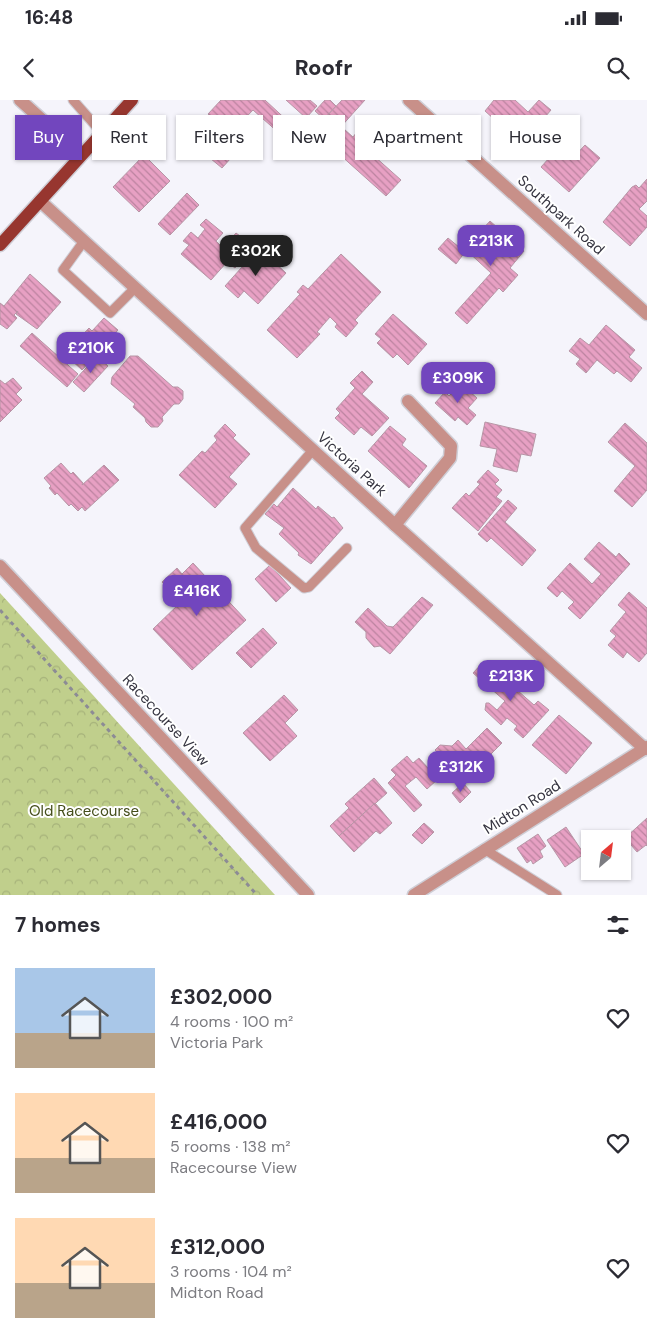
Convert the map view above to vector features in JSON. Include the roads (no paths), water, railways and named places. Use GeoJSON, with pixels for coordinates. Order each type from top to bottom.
{"type":"FeatureCollection","features":[{"type":"Feature","properties":{"kind":"main road"},"geometry":{"type":"LineString","coordinates":[[118,115],[132,100]]}},
{"type":"Feature","properties":{"kind":"main road"},"geometry":{"type":"LineString","coordinates":[[82,154],[92,143]]}},
{"type":"Feature","properties":{"kind":"main road"},"geometry":{"type":"LineString","coordinates":[[0,245],[77,160]]}},
{"type":"Feature","properties":{"kind":"street"},"geometry":{"type":"LineString","coordinates":[[20,100],[37,115]]}},
{"type":"Feature","properties":{"kind":"street","name":"Southpark Road"},"geometry":{"type":"LineString","coordinates":[[409,100],[647,314]]}},
{"type":"Feature","properties":{"kind":"street","name":"Victoria Park"},"geometry":{"type":"LineString","coordinates":[[40,201],[395,525],[646,748]]}},
{"type":"Feature","properties":{"kind":"street"},"geometry":{"type":"LineString","coordinates":[[395,525],[450,458],[451,446],[408,401]]}},
{"type":"Feature","properties":{"kind":"street","name":"Racecourse View"},"geometry":{"type":"LineString","coordinates":[[0,566],[308,895]]}},
{"type":"Feature","properties":{"kind":"street","name":"Midton Road"},"geometry":{"type":"LineString","coordinates":[[414,895],[646,748]]}},
{"type":"Feature","properties":{"kind":"lane"},"geometry":{"type":"LineString","coordinates":[[73,100],[92,121]]}},
{"type":"Feature","properties":{"kind":"lane"},"geometry":{"type":"LineString","coordinates":[[84,241],[63,270],[110,313],[136,288]]}},
{"type":"Feature","properties":{"kind":"lane"},"geometry":{"type":"LineString","coordinates":[[313,450],[245,528],[256,548],[304,588],[309,587],[347,548]]}},
{"type":"Feature","properties":{"kind":"lane"},"geometry":{"type":"LineString","coordinates":[[484,849],[557,895]]}},
{"type":"Feature","properties":{"kind":"park label","name":"Old Racecourse"},"geometry":{"type":"Point","coordinates":[84,811]}}]}
